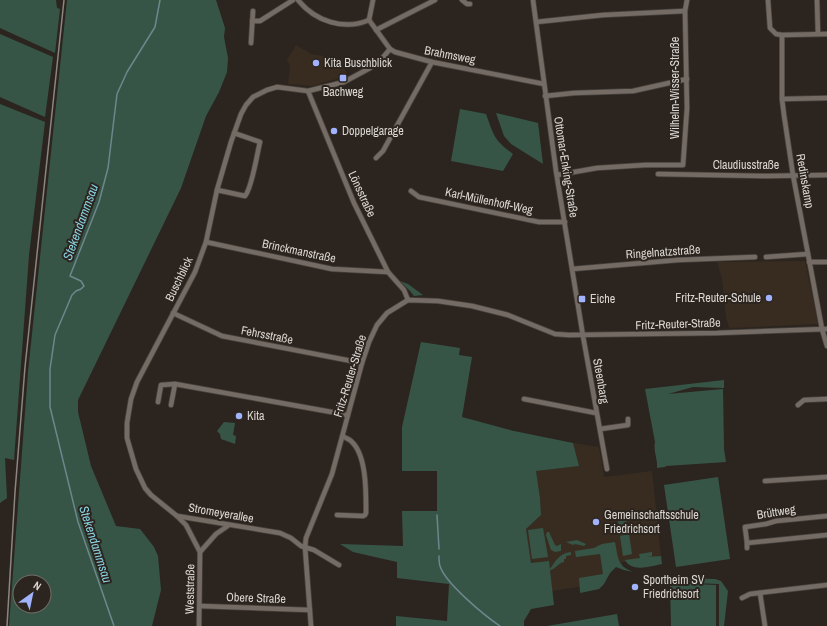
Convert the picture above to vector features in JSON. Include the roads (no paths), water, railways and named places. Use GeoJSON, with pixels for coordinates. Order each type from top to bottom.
{"type":"FeatureCollection","features":[{"type":"Feature","properties":{"kind":"street"},"geometry":{"type":"LineString","coordinates":[[252,21],[260,21],[293,0]]}},
{"type":"Feature","properties":{"kind":"street"},"geometry":{"type":"LineString","coordinates":[[298,0],[313,15],[331,22],[356,25],[369,20]]}},
{"type":"Feature","properties":{"kind":"street"},"geometry":{"type":"LineString","coordinates":[[372,0],[369,20],[390,49]]}},
{"type":"Feature","properties":{"kind":"street"},"geometry":{"type":"LineString","coordinates":[[376,30],[435,0]]}},
{"type":"Feature","properties":{"kind":"street"},"geometry":{"type":"LineString","coordinates":[[462,0],[467,4],[470,4]]}},
{"type":"Feature","properties":{"kind":"street","name":"Ottomar-Enking-Straße"},"geometry":{"type":"LineString","coordinates":[[533,0],[545,96],[583,336]]}},
{"type":"Feature","properties":{"kind":"street","name":"Wilhelm-Wisser-Straße"},"geometry":{"type":"LineString","coordinates":[[665,165],[683,165],[687,79],[685,11],[687,0]]}},
{"type":"Feature","properties":{"kind":"street"},"geometry":{"type":"LineString","coordinates":[[768,0],[770,28],[776,34],[827,34]]}},
{"type":"Feature","properties":{"kind":"street"},"geometry":{"type":"LineString","coordinates":[[817,0],[818,34]]}},
{"type":"Feature","properties":{"kind":"street"},"geometry":{"type":"LineString","coordinates":[[251,42],[253,11]]}},
{"type":"Feature","properties":{"kind":"street"},"geometry":{"type":"LineString","coordinates":[[536,22],[603,15],[685,11]]}},
{"type":"Feature","properties":{"kind":"street","name":"Redinskamp"},"geometry":{"type":"LineString","coordinates":[[782,35],[782,99],[793,175],[809,262],[825,329],[827,346]]}},
{"type":"Feature","properties":{"kind":"street","name":"Brahmsweg"},"geometry":{"type":"LineString","coordinates":[[390,49],[403,55],[432,62],[544,84]]}},
{"type":"Feature","properties":{"kind":"street","name":"Buschblick"},"geometry":{"type":"LineString","coordinates":[[143,370],[195,272],[206,242],[217,190],[234,134],[246,105],[253,98],[267,90],[277,88],[308,91],[336,84],[358,75],[370,68],[380,61],[390,49]]}},
{"type":"Feature","properties":{"kind":"street"},"geometry":{"type":"LineString","coordinates":[[376,158],[383,151],[432,62]]}},
{"type":"Feature","properties":{"kind":"street"},"geometry":{"type":"LineString","coordinates":[[545,96],[574,93],[633,91],[687,79]]}},
{"type":"Feature","properties":{"kind":"street","name":"Lönsstraße"},"geometry":{"type":"LineString","coordinates":[[308,91],[343,177],[388,272],[404,290],[408,300]]}},
{"type":"Feature","properties":{"kind":"street"},"geometry":{"type":"LineString","coordinates":[[782,99],[827,98]]}},
{"type":"Feature","properties":{"kind":"street"},"geometry":{"type":"LineString","coordinates":[[217,190],[245,196],[248,188],[260,142],[234,134]]}},
{"type":"Feature","properties":{"kind":"street"},"geometry":{"type":"LineString","coordinates":[[557,175],[597,168],[665,165],[664,174]]}},
{"type":"Feature","properties":{"kind":"street","name":"Claudiusstraße"},"geometry":{"type":"LineString","coordinates":[[658,174],[768,176],[827,175]]}},
{"type":"Feature","properties":{"kind":"street","name":"Karl-Müllenhoff-Weg"},"geometry":{"type":"LineString","coordinates":[[411,191],[419,197],[539,222],[565,222]]}},
{"type":"Feature","properties":{"kind":"street","name":"Brinckmanstraße"},"geometry":{"type":"LineString","coordinates":[[206,242],[332,269],[388,272]]}},
{"type":"Feature","properties":{"kind":"street"},"geometry":{"type":"LineString","coordinates":[[766,257],[808,254]]}},
{"type":"Feature","properties":{"kind":"street","name":"Ringelnatzstraße"},"geometry":{"type":"LineString","coordinates":[[572,269],[678,260],[755,257]]}},
{"type":"Feature","properties":{"kind":"street"},"geometry":{"type":"LineString","coordinates":[[809,262],[827,262]]}},
{"type":"Feature","properties":{"kind":"street","name":"Fritz-Reuter-Straße"},"geometry":{"type":"LineString","coordinates":[[311,626],[305,547],[309,529],[332,474],[369,342],[377,325],[388,314],[408,300],[438,300],[472,306],[508,315],[555,334],[583,336],[825,329]]}},
{"type":"Feature","properties":{"kind":"street","name":"Fehrsstraße"},"geometry":{"type":"LineString","coordinates":[[174,313],[222,336],[362,363]]}},
{"type":"Feature","properties":{"kind":"street","name":"Steenbarg"},"geometry":{"type":"LineString","coordinates":[[583,336],[607,469]]}},
{"type":"Feature","properties":{"kind":"street","name":"Stromeyerallee"},"geometry":{"type":"LineString","coordinates":[[143,370],[131,399],[127,423],[127,438],[130,453],[136,469],[145,488],[151,495],[177,516],[280,533],[305,547],[314,550],[339,565]]}},
{"type":"Feature","properties":{"kind":"street"},"geometry":{"type":"LineString","coordinates":[[171,404],[175,384]]}},
{"type":"Feature","properties":{"kind":"street"},"geometry":{"type":"LineString","coordinates":[[158,402],[161,385],[175,384],[348,415]]}},
{"type":"Feature","properties":{"kind":"street"},"geometry":{"type":"LineString","coordinates":[[524,399],[596,413]]}},
{"type":"Feature","properties":{"kind":"street"},"geometry":{"type":"LineString","coordinates":[[798,405],[804,400],[827,399]]}},
{"type":"Feature","properties":{"kind":"street"},"geometry":{"type":"LineString","coordinates":[[600,429],[628,425],[628,419]]}},
{"type":"Feature","properties":{"kind":"street"},"geometry":{"type":"LineString","coordinates":[[338,515],[366,515],[366,486],[361,460],[357,449],[351,441],[343,436]]}},
{"type":"Feature","properties":{"kind":"street"},"geometry":{"type":"LineString","coordinates":[[765,481],[827,477]]}},
{"type":"Feature","properties":{"kind":"street","name":"Weststraße"},"geometry":{"type":"LineString","coordinates":[[177,516],[186,525],[200,552],[199,626]]}},
{"type":"Feature","properties":{"kind":"street","name":"Brüttweg"},"geometry":{"type":"LineString","coordinates":[[827,516],[776,521],[745,527],[747,546],[827,535]]}},
{"type":"Feature","properties":{"kind":"street","name":"Weststraße"},"geometry":{"type":"LineString","coordinates":[[200,552],[216,534],[229,525]]}},
{"type":"Feature","properties":{"kind":"street"},"geometry":{"type":"LineString","coordinates":[[742,598],[750,594],[827,585]]}},
{"type":"Feature","properties":{"kind":"street"},"geometry":{"type":"LineString","coordinates":[[760,593],[765,626]]}},
{"type":"Feature","properties":{"kind":"street","name":"Obere Straße"},"geometry":{"type":"LineString","coordinates":[[200,606],[310,610]]}},
{"type":"Feature","properties":{"kind":"waterway","name":"Stekendammsau"},"geometry":{"type":"LineString","coordinates":[[114,626],[78,522],[50,407],[50,369],[55,335],[72,295],[84,286],[81,281],[70,276],[99,202],[108,168],[117,94],[127,72],[155,27],[160,0]]}},
{"type":"Feature","properties":{"kind":"waterway"},"geometry":{"type":"LineString","coordinates":[[437,515],[439,549]]}},
{"type":"Feature","properties":{"kind":"waterway"},"geometry":{"type":"LineString","coordinates":[[439,556],[440,566],[449,581],[485,615],[500,626]]}},
{"type":"Feature","properties":{"kind":"railway"},"geometry":{"type":"LineString","coordinates":[[7,626],[15,492],[25,367],[64,0]]}},
{"type":"Feature","properties":{"kind":"place","name":"Kita Buschblick"},"geometry":{"type":"Point","coordinates":[316,63]}},
{"type":"Feature","properties":{"kind":"place","name":"Bachweg"},"geometry":{"type":"Point","coordinates":[343,78]}},
{"type":"Feature","properties":{"kind":"place","name":"Doppelgarage"},"geometry":{"type":"Point","coordinates":[334,131]}},
{"type":"Feature","properties":{"kind":"place","name":"Fritz-Reuter-Schule"},"geometry":{"type":"Point","coordinates":[769,298]}},
{"type":"Feature","properties":{"kind":"place","name":"Eiche"},"geometry":{"type":"Point","coordinates":[582,299]}},
{"type":"Feature","properties":{"kind":"place","name":"Kita"},"geometry":{"type":"Point","coordinates":[239,416]}},
{"type":"Feature","properties":{"kind":"place","name":"Gemeinschaftsschule Friedrichsort"},"geometry":{"type":"Point","coordinates":[596,522]}},
{"type":"Feature","properties":{"kind":"place","name":"Sportheim SV Friedrichsort"},"geometry":{"type":"Point","coordinates":[635,587]}}]}
